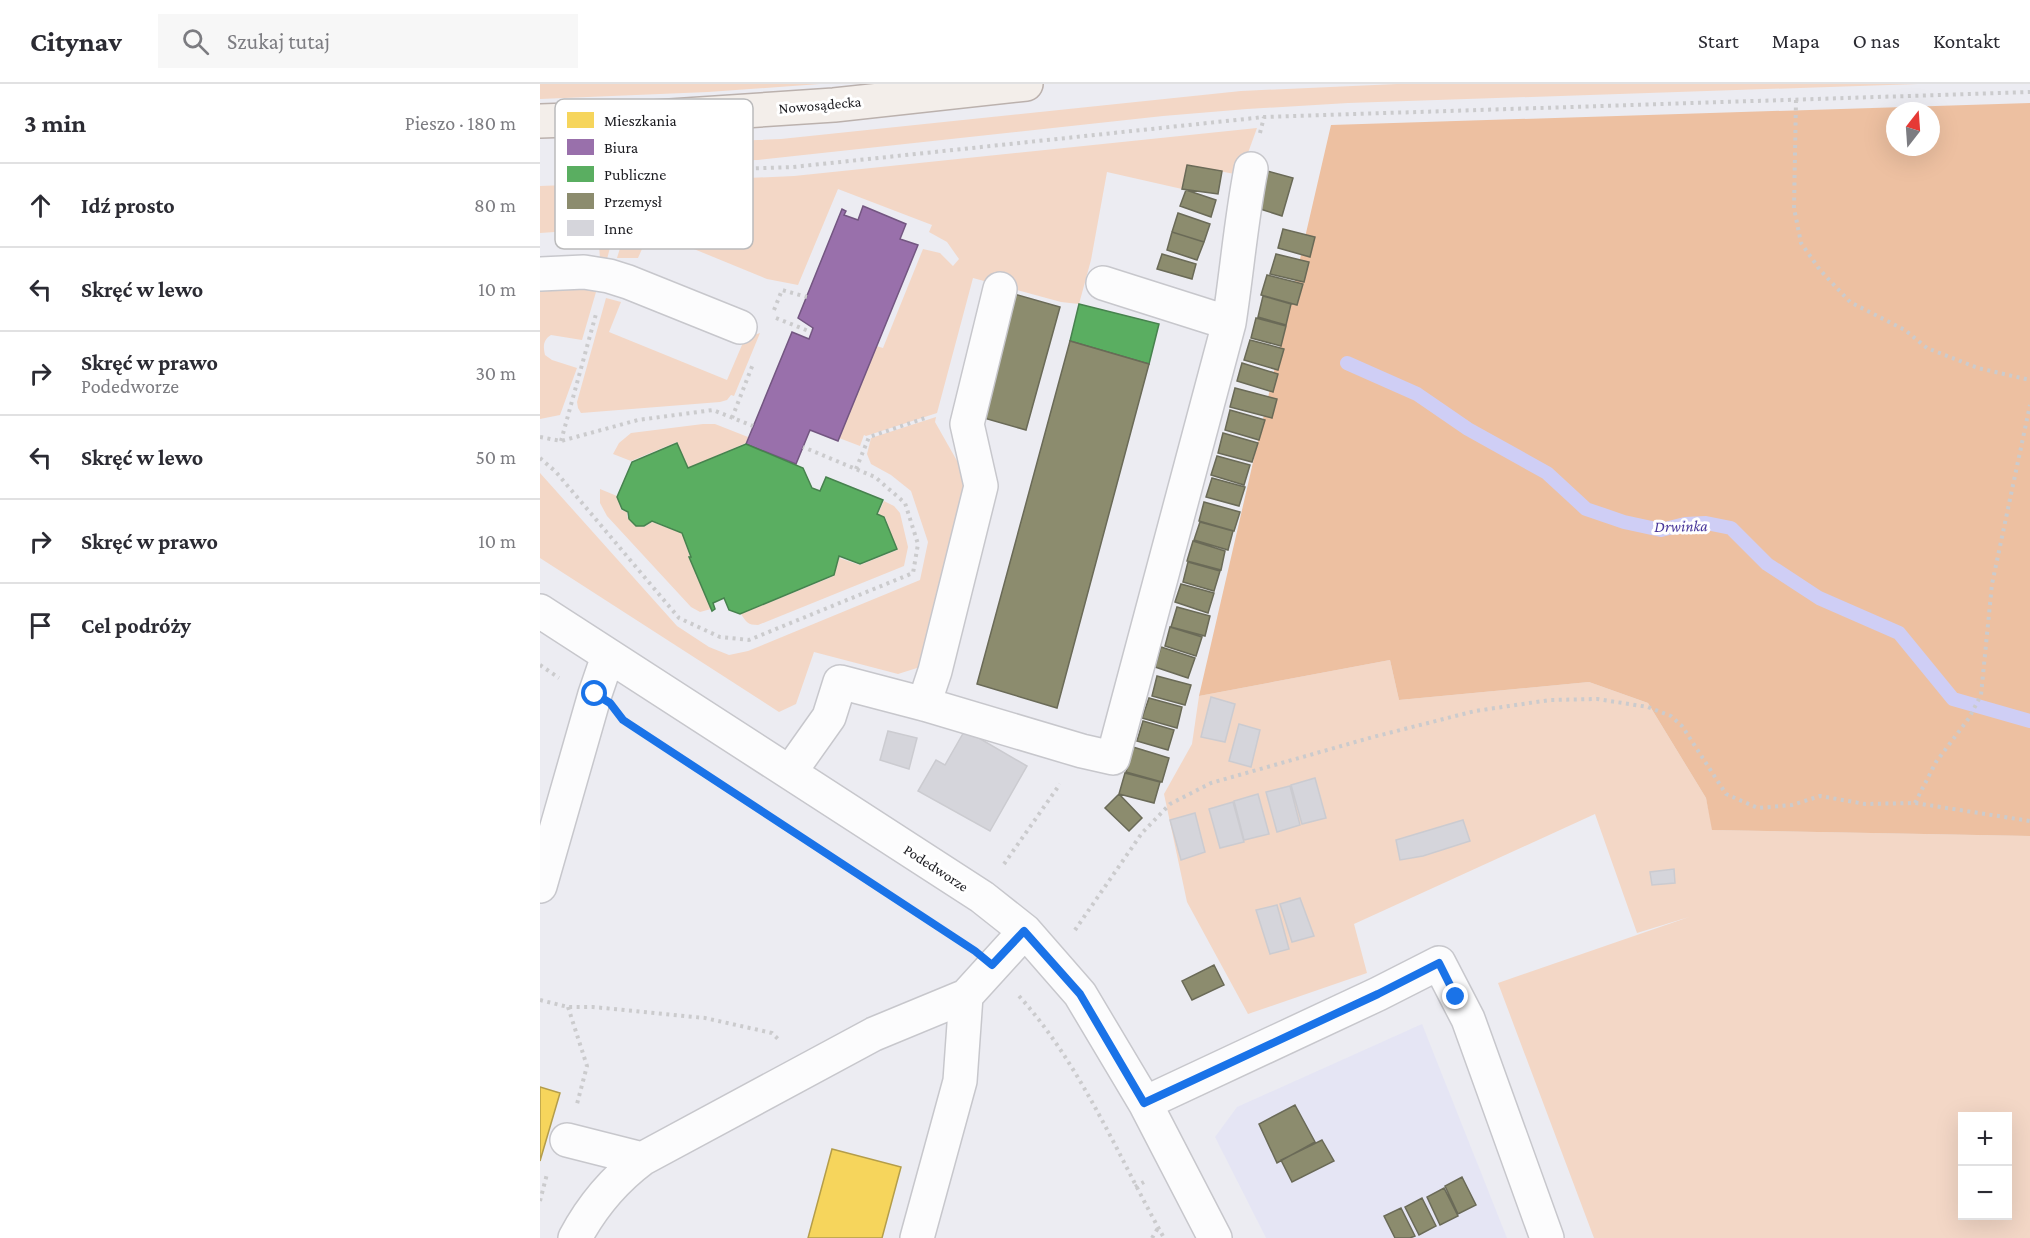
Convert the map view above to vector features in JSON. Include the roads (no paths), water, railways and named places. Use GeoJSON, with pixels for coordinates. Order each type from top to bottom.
{"type":"FeatureCollection","features":[{"type":"Feature","properties":{"kind":"main road","name":"Nowosądecka"},"geometry":{"type":"LineString","coordinates":[[753,110],[834,105],[1026,84]]}},
{"type":"Feature","properties":{"kind":"main road","name":"Nowosądecka"},"geometry":{"type":"LineString","coordinates":[[540,121],[555,120]]}},
{"type":"Feature","properties":{"kind":"street"},"geometry":{"type":"LineString","coordinates":[[790,772],[829,717],[840,682],[1113,758],[1229,323],[1239,254],[1241,216],[1251,169]]}},
{"type":"Feature","properties":{"kind":"street"},"geometry":{"type":"LineString","coordinates":[[540,274],[584,273],[609,276],[740,327]]}},
{"type":"Feature","properties":{"kind":"street"},"geometry":{"type":"LineString","coordinates":[[1103,284],[1229,323]]}},
{"type":"Feature","properties":{"kind":"street"},"geometry":{"type":"LineString","coordinates":[[924,704],[935,671],[981,486],[967,424],[1000,289]]}},
{"type":"Feature","properties":{"kind":"street","name":"Podedworze"},"geometry":{"type":"LineString","coordinates":[[540,612],[982,897],[1024,931],[1080,994],[1144,1103],[1215,1238]]}},
{"type":"Feature","properties":{"kind":"street"},"geometry":{"type":"LineString","coordinates":[[540,886],[608,656]]}},
{"type":"Feature","properties":{"kind":"street"},"geometry":{"type":"LineString","coordinates":[[575,1238],[588,1216],[617,1180],[642,1159],[874,1034],[966,996],[1024,931]]}},
{"type":"Feature","properties":{"kind":"street"},"geometry":{"type":"LineString","coordinates":[[1144,1103],[1378,994],[1439,963],[1468,1019],[1547,1238]]}},
{"type":"Feature","properties":{"kind":"street"},"geometry":{"type":"LineString","coordinates":[[917,1238],[960,1081],[966,996]]}},
{"type":"Feature","properties":{"kind":"street"},"geometry":{"type":"LineString","coordinates":[[567,1140],[642,1159]]}},
{"type":"Feature","properties":{"kind":"waterway","name":"Drwinka"},"geometry":{"type":"LineString","coordinates":[[1347,363],[1417,394],[1468,429],[1547,473],[1586,509],[1624,522],[1661,530],[1685,524],[1706,523],[1731,528],[1767,564],[1819,598],[1899,633],[1953,699],[2030,721]]}}]}
